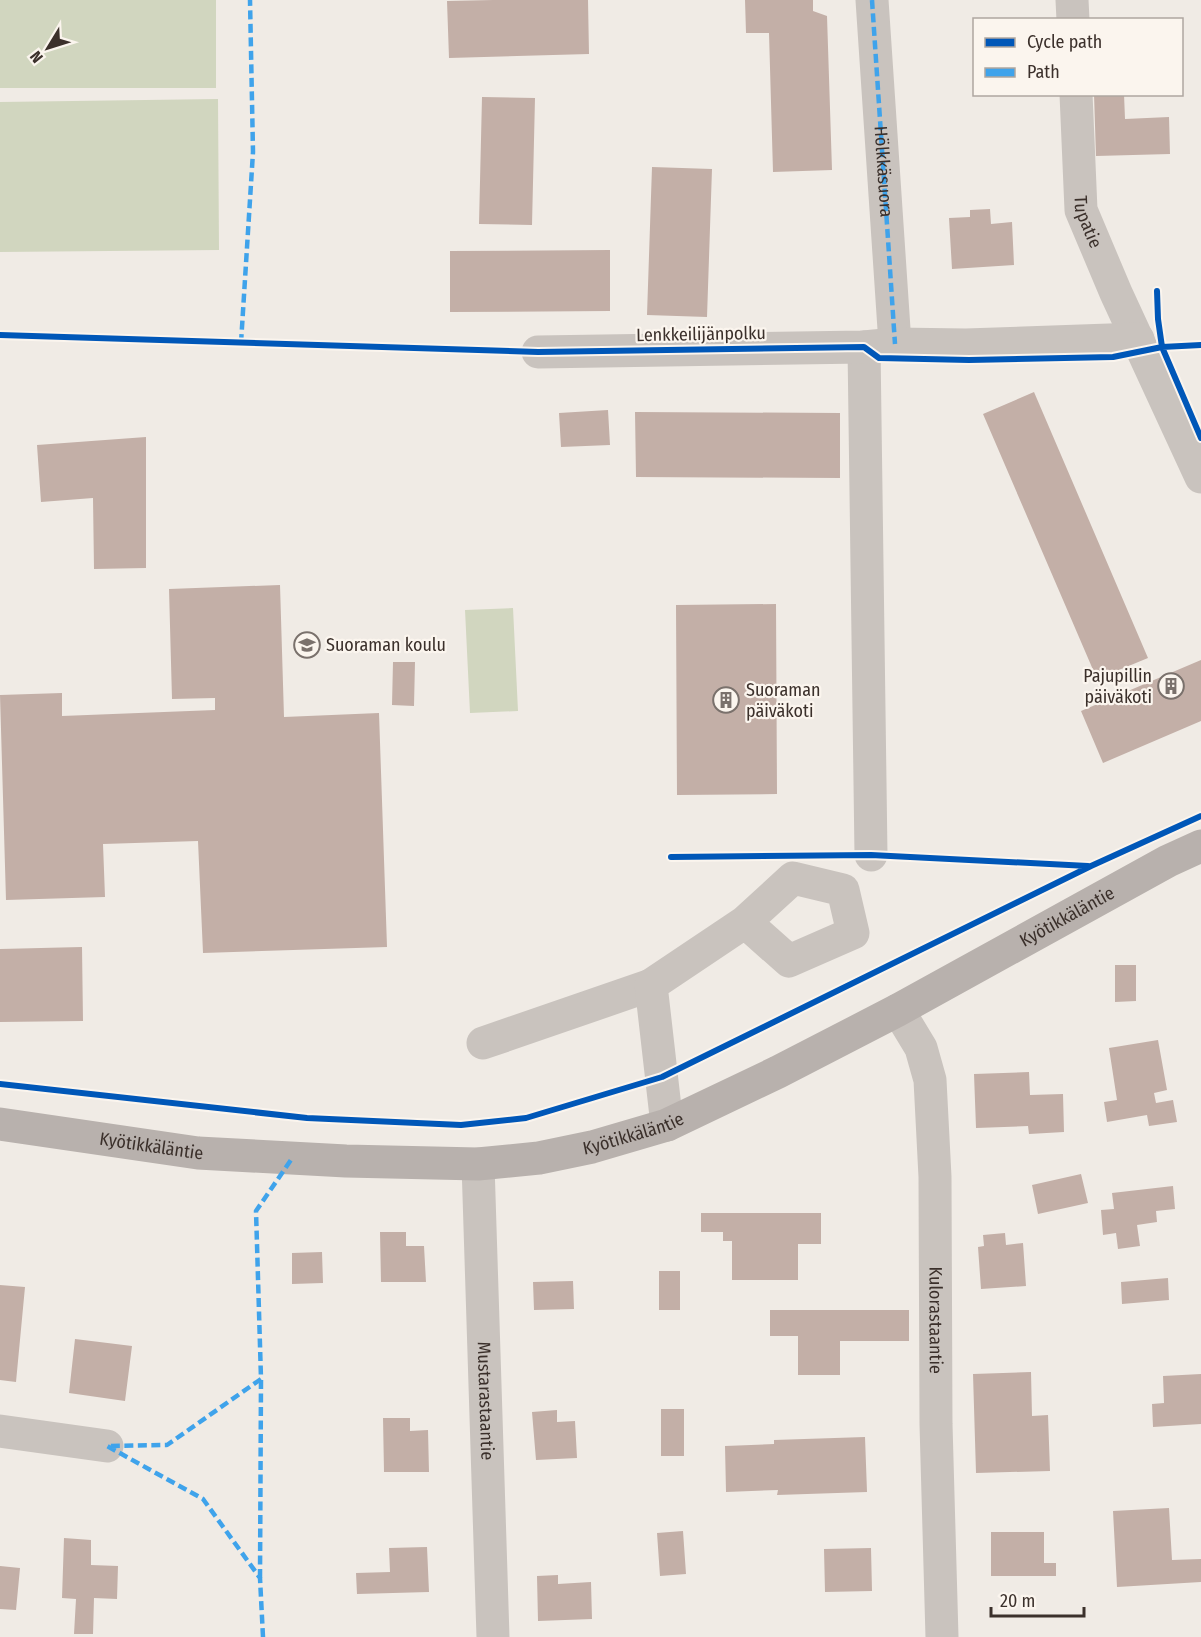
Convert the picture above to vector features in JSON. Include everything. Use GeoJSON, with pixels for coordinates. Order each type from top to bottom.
{"type":"FeatureCollection","features":[{"type":"Feature","properties":{"kind":"main road","name":"Kyötikkäläntie"},"geometry":{"type":"LineString","coordinates":[[0,1124],[198,1153],[369,1162],[478,1164],[539,1158],[592,1147],[667,1125],[778,1072],[898,1010],[1168,861],[1201,846]]}},
{"type":"Feature","properties":{"kind":"street","name":"Hölkkäsuora"},"geometry":{"type":"LineString","coordinates":[[871,855],[880,346],[872,0]]}},
{"type":"Feature","properties":{"kind":"street"},"geometry":{"type":"LineString","coordinates":[[1072,0],[1073,18]]}},
{"type":"Feature","properties":{"kind":"street","name":"Tupatie"},"geometry":{"type":"LineString","coordinates":[[1076,96],[1081,210],[1201,477]]}},
{"type":"Feature","properties":{"kind":"street"},"geometry":{"type":"LineString","coordinates":[[880,346],[1138,339]]}},
{"type":"Feature","properties":{"kind":"street","name":"Lenkkeilijänpolku"},"geometry":{"type":"LineString","coordinates":[[538,352],[880,346]]}},
{"type":"Feature","properties":{"kind":"street"},"geometry":{"type":"LineString","coordinates":[[483,1043],[651,985],[745,922]]}},
{"type":"Feature","properties":{"kind":"street"},"geometry":{"type":"LineString","coordinates":[[651,985],[667,1125]]}},
{"type":"Feature","properties":{"kind":"street","name":"Kulorastaantie"},"geometry":{"type":"LineString","coordinates":[[898,1010],[921,1048],[930,1080],[935,1177],[936,1424],[942,1637]]}},
{"type":"Feature","properties":{"kind":"street","name":"Mustarastaantie"},"geometry":{"type":"LineString","coordinates":[[478,1164],[493,1637]]}},
{"type":"Feature","properties":{"kind":"street"},"geometry":{"type":"LineString","coordinates":[[0,1431],[107,1446]]}},
{"type":"Feature","properties":{"kind":"green space"},"geometry":{"type":"Polygon","coordinates":[[[0,0],[216,0],[216,88],[0,88],[0,0]]]}},
{"type":"Feature","properties":{"kind":"green space"},"geometry":{"type":"Polygon","coordinates":[[[218,99],[219,250],[0,252],[0,102],[218,99]]]}},
{"type":"Feature","properties":{"kind":"green space"},"geometry":{"type":"Polygon","coordinates":[[[513,608],[518,711],[470,713],[465,610],[513,608]]]}},
{"type":"Feature","properties":{"kind":"building"},"geometry":{"type":"Polygon","coordinates":[[[588,0],[589,54],[449,58],[447,1],[588,0]]]}},
{"type":"Feature","properties":{"kind":"building"},"geometry":{"type":"Polygon","coordinates":[[[745,0],[813,0],[813,11],[827,16],[832,170],[773,172],[769,33],[746,33],[745,0]]]}},
{"type":"Feature","properties":{"kind":"building"},"geometry":{"type":"Polygon","coordinates":[[[1094,96],[1124,96],[1125,119],[1169,117],[1170,154],[1096,156],[1094,96]]]}},
{"type":"Feature","properties":{"kind":"building"},"geometry":{"type":"Polygon","coordinates":[[[482,97],[535,98],[532,225],[479,224],[482,97]]]}},
{"type":"Feature","properties":{"kind":"building"},"geometry":{"type":"Polygon","coordinates":[[[652,167],[712,169],[707,317],[647,315],[652,167]]]}},
{"type":"Feature","properties":{"kind":"building"},"geometry":{"type":"Polygon","coordinates":[[[990,209],[991,224],[1012,222],[1014,265],[952,269],[949,218],[970,217],[970,210],[990,209]]]}},
{"type":"Feature","properties":{"kind":"building"},"geometry":{"type":"Polygon","coordinates":[[[610,250],[610,311],[450,312],[450,251],[610,250]]]}},
{"type":"Feature","properties":{"kind":"building"},"geometry":{"type":"Polygon","coordinates":[[[1034,392],[1148,658],[1097,679],[983,414],[1034,392]]]}},
{"type":"Feature","properties":{"kind":"building"},"geometry":{"type":"Polygon","coordinates":[[[608,410],[610,445],[561,447],[559,413],[608,410]]]}},
{"type":"Feature","properties":{"kind":"building"},"geometry":{"type":"Polygon","coordinates":[[[635,412],[840,413],[840,478],[636,477],[635,412]]]}},
{"type":"Feature","properties":{"kind":"building"},"geometry":{"type":"Polygon","coordinates":[[[146,437],[146,568],[94,569],[93,498],[41,502],[37,445],[146,437]]]}},
{"type":"Feature","properties":{"kind":"building"},"geometry":{"type":"Polygon","coordinates":[[[280,585],[284,717],[379,713],[387,947],[203,953],[198,841],[103,844],[105,897],[6,900],[0,695],[62,693],[62,716],[215,710],[215,698],[172,699],[169,589],[280,585]]]}},
{"type":"Feature","properties":{"kind":"building","name":"Suoraman päiväkoti"},"geometry":{"type":"Polygon","coordinates":[[[776,604],[777,794],[677,795],[676,605],[776,604]]]}},
{"type":"Feature","properties":{"kind":"building","name":"Pajupillin päiväkoti"},"geometry":{"type":"Polygon","coordinates":[[[1201,660],[1201,721],[1103,763],[1081,711],[1201,660]]]}},
{"type":"Feature","properties":{"kind":"building"},"geometry":{"type":"Polygon","coordinates":[[[393,662],[415,662],[414,706],[392,705],[393,662]]]}},
{"type":"Feature","properties":{"kind":"building"},"geometry":{"type":"Polygon","coordinates":[[[82,947],[83,1021],[0,1022],[0,949],[82,947]]]}},
{"type":"Feature","properties":{"kind":"building"},"geometry":{"type":"Polygon","coordinates":[[[1115,965],[1136,965],[1136,1001],[1115,1002],[1115,965]]]}},
{"type":"Feature","properties":{"kind":"building"},"geometry":{"type":"Polygon","coordinates":[[[1158,1040],[1167,1090],[1154,1093],[1156,1103],[1173,1100],[1177,1122],[1149,1126],[1147,1115],[1107,1122],[1104,1102],[1117,1100],[1109,1048],[1158,1040]]]}},
{"type":"Feature","properties":{"kind":"building"},"geometry":{"type":"Polygon","coordinates":[[[1029,1072],[1030,1095],[1063,1094],[1064,1132],[1029,1134],[1028,1126],[976,1128],[974,1074],[1029,1072]]]}},
{"type":"Feature","properties":{"kind":"building"},"geometry":{"type":"Polygon","coordinates":[[[1081,1174],[1088,1203],[1038,1214],[1032,1185],[1081,1174]]]}},
{"type":"Feature","properties":{"kind":"building"},"geometry":{"type":"Polygon","coordinates":[[[1173,1186],[1175,1209],[1156,1211],[1157,1222],[1137,1225],[1140,1246],[1118,1249],[1116,1233],[1103,1235],[1101,1210],[1114,1209],[1112,1193],[1173,1186]]]}},
{"type":"Feature","properties":{"kind":"building"},"geometry":{"type":"Polygon","coordinates":[[[701,1213],[821,1213],[821,1244],[798,1244],[798,1280],[732,1280],[732,1241],[723,1241],[723,1232],[701,1232],[701,1213]]]}},
{"type":"Feature","properties":{"kind":"building"},"geometry":{"type":"Polygon","coordinates":[[[380,1232],[406,1232],[406,1246],[424,1246],[426,1282],[381,1282],[380,1232]]]}},
{"type":"Feature","properties":{"kind":"building"},"geometry":{"type":"Polygon","coordinates":[[[1005,1233],[1006,1245],[1023,1243],[1026,1286],[981,1289],[978,1247],[984,1246],[983,1235],[1005,1233]]]}},
{"type":"Feature","properties":{"kind":"building"},"geometry":{"type":"Polygon","coordinates":[[[322,1252],[323,1283],[292,1284],[292,1253],[322,1252]]]}},
{"type":"Feature","properties":{"kind":"building"},"geometry":{"type":"Polygon","coordinates":[[[659,1271],[680,1271],[680,1310],[659,1310],[659,1271]]]}},
{"type":"Feature","properties":{"kind":"building"},"geometry":{"type":"Polygon","coordinates":[[[1168,1278],[1169,1300],[1122,1304],[1121,1282],[1168,1278]]]}},
{"type":"Feature","properties":{"kind":"building"},"geometry":{"type":"Polygon","coordinates":[[[573,1281],[574,1309],[534,1310],[533,1282],[573,1281]]]}},
{"type":"Feature","properties":{"kind":"building"},"geometry":{"type":"Polygon","coordinates":[[[0,1285],[25,1287],[16,1382],[0,1380],[0,1285]]]}},
{"type":"Feature","properties":{"kind":"building"},"geometry":{"type":"Polygon","coordinates":[[[770,1310],[909,1310],[909,1341],[840,1341],[840,1375],[798,1375],[798,1336],[770,1336],[770,1310]]]}},
{"type":"Feature","properties":{"kind":"building"},"geometry":{"type":"Polygon","coordinates":[[[75,1339],[132,1346],[125,1401],[69,1393],[75,1339]]]}},
{"type":"Feature","properties":{"kind":"building"},"geometry":{"type":"Polygon","coordinates":[[[1031,1372],[1032,1416],[1048,1415],[1050,1471],[976,1473],[973,1374],[1031,1372]]]}},
{"type":"Feature","properties":{"kind":"building"},"geometry":{"type":"Polygon","coordinates":[[[1201,1374],[1201,1424],[1153,1427],[1152,1404],[1164,1403],[1163,1376],[1201,1374]]]}},
{"type":"Feature","properties":{"kind":"building"},"geometry":{"type":"Polygon","coordinates":[[[661,1409],[684,1409],[684,1456],[661,1456],[661,1409]]]}},
{"type":"Feature","properties":{"kind":"building"},"geometry":{"type":"Polygon","coordinates":[[[557,1410],[557,1422],[575,1421],[577,1458],[536,1460],[532,1412],[557,1410]]]}},
{"type":"Feature","properties":{"kind":"building"},"geometry":{"type":"Polygon","coordinates":[[[383,1418],[410,1418],[410,1431],[428,1430],[429,1472],[384,1472],[383,1418]]]}},
{"type":"Feature","properties":{"kind":"building"},"geometry":{"type":"Polygon","coordinates":[[[865,1437],[867,1492],[777,1495],[778,1490],[726,1492],[725,1446],[774,1444],[774,1440],[865,1437]]]}},
{"type":"Feature","properties":{"kind":"building"},"geometry":{"type":"Polygon","coordinates":[[[1169,1508],[1172,1560],[1201,1559],[1201,1582],[1117,1587],[1113,1511],[1169,1508]]]}},
{"type":"Feature","properties":{"kind":"building"},"geometry":{"type":"Polygon","coordinates":[[[683,1531],[686,1574],[660,1576],[657,1533],[683,1531]]]}},
{"type":"Feature","properties":{"kind":"building"},"geometry":{"type":"Polygon","coordinates":[[[991,1532],[1044,1532],[1044,1563],[1056,1563],[1056,1576],[991,1576],[991,1532]]]}},
{"type":"Feature","properties":{"kind":"building"},"geometry":{"type":"Polygon","coordinates":[[[64,1538],[91,1540],[91,1565],[118,1566],[117,1599],[94,1598],[93,1634],[74,1634],[76,1599],[62,1598],[64,1538]]]}},
{"type":"Feature","properties":{"kind":"building"},"geometry":{"type":"Polygon","coordinates":[[[427,1547],[429,1592],[357,1594],[356,1573],[390,1572],[389,1548],[427,1547]]]}},
{"type":"Feature","properties":{"kind":"building"},"geometry":{"type":"Polygon","coordinates":[[[871,1548],[872,1591],[825,1592],[824,1549],[871,1548]]]}},
{"type":"Feature","properties":{"kind":"building"},"geometry":{"type":"Polygon","coordinates":[[[0,1566],[20,1568],[16,1610],[0,1609],[0,1566]]]}},
{"type":"Feature","properties":{"kind":"building"},"geometry":{"type":"Polygon","coordinates":[[[558,1575],[558,1584],[591,1582],[592,1619],[538,1621],[537,1576],[558,1575]]]}},
{"type":"Feature","properties":{"kind":"marked path"},"geometry":{"type":"LineString","coordinates":[[241,343],[253,152],[250,0]]}},
{"type":"Feature","properties":{"kind":"marked path"},"geometry":{"type":"LineString","coordinates":[[872,0],[895,344]]}},
{"type":"Feature","properties":{"kind":"marked path"},"geometry":{"type":"LineString","coordinates":[[263,1637],[260,1578],[203,1499],[107,1446],[167,1445],[261,1379],[256,1211],[293,1157]]}},
{"type":"Feature","properties":{"kind":"marked path"},"geometry":{"type":"LineString","coordinates":[[260,1578],[261,1379]]}},
{"type":"Feature","properties":{"kind":"cycle path"},"geometry":{"type":"LineString","coordinates":[[1157,291],[1162,347],[1201,438]]}},
{"type":"Feature","properties":{"kind":"cycle path"},"geometry":{"type":"LineString","coordinates":[[0,335],[538,352],[864,347],[879,358],[969,360],[1113,357],[1162,347],[1201,345]]}},
{"type":"Feature","properties":{"kind":"cycle path"},"geometry":{"type":"LineString","coordinates":[[0,1084],[307,1118],[461,1125],[526,1118],[662,1077],[1091,866],[1201,816]]}},
{"type":"Feature","properties":{"kind":"cycle path"},"geometry":{"type":"LineString","coordinates":[[671,857],[871,855],[1088,866]]}},
{"type":"Feature","properties":{"kind":"place","name":"Suoraman koulu"},"geometry":{"type":"Point","coordinates":[307,645]}},
{"type":"Feature","properties":{"kind":"place","name":"Pajupillin päiväkoti"},"geometry":{"type":"Point","coordinates":[1171,686]}},
{"type":"Feature","properties":{"kind":"place","name":"Suoraman päiväkoti"},"geometry":{"type":"Point","coordinates":[726,700]}}]}
